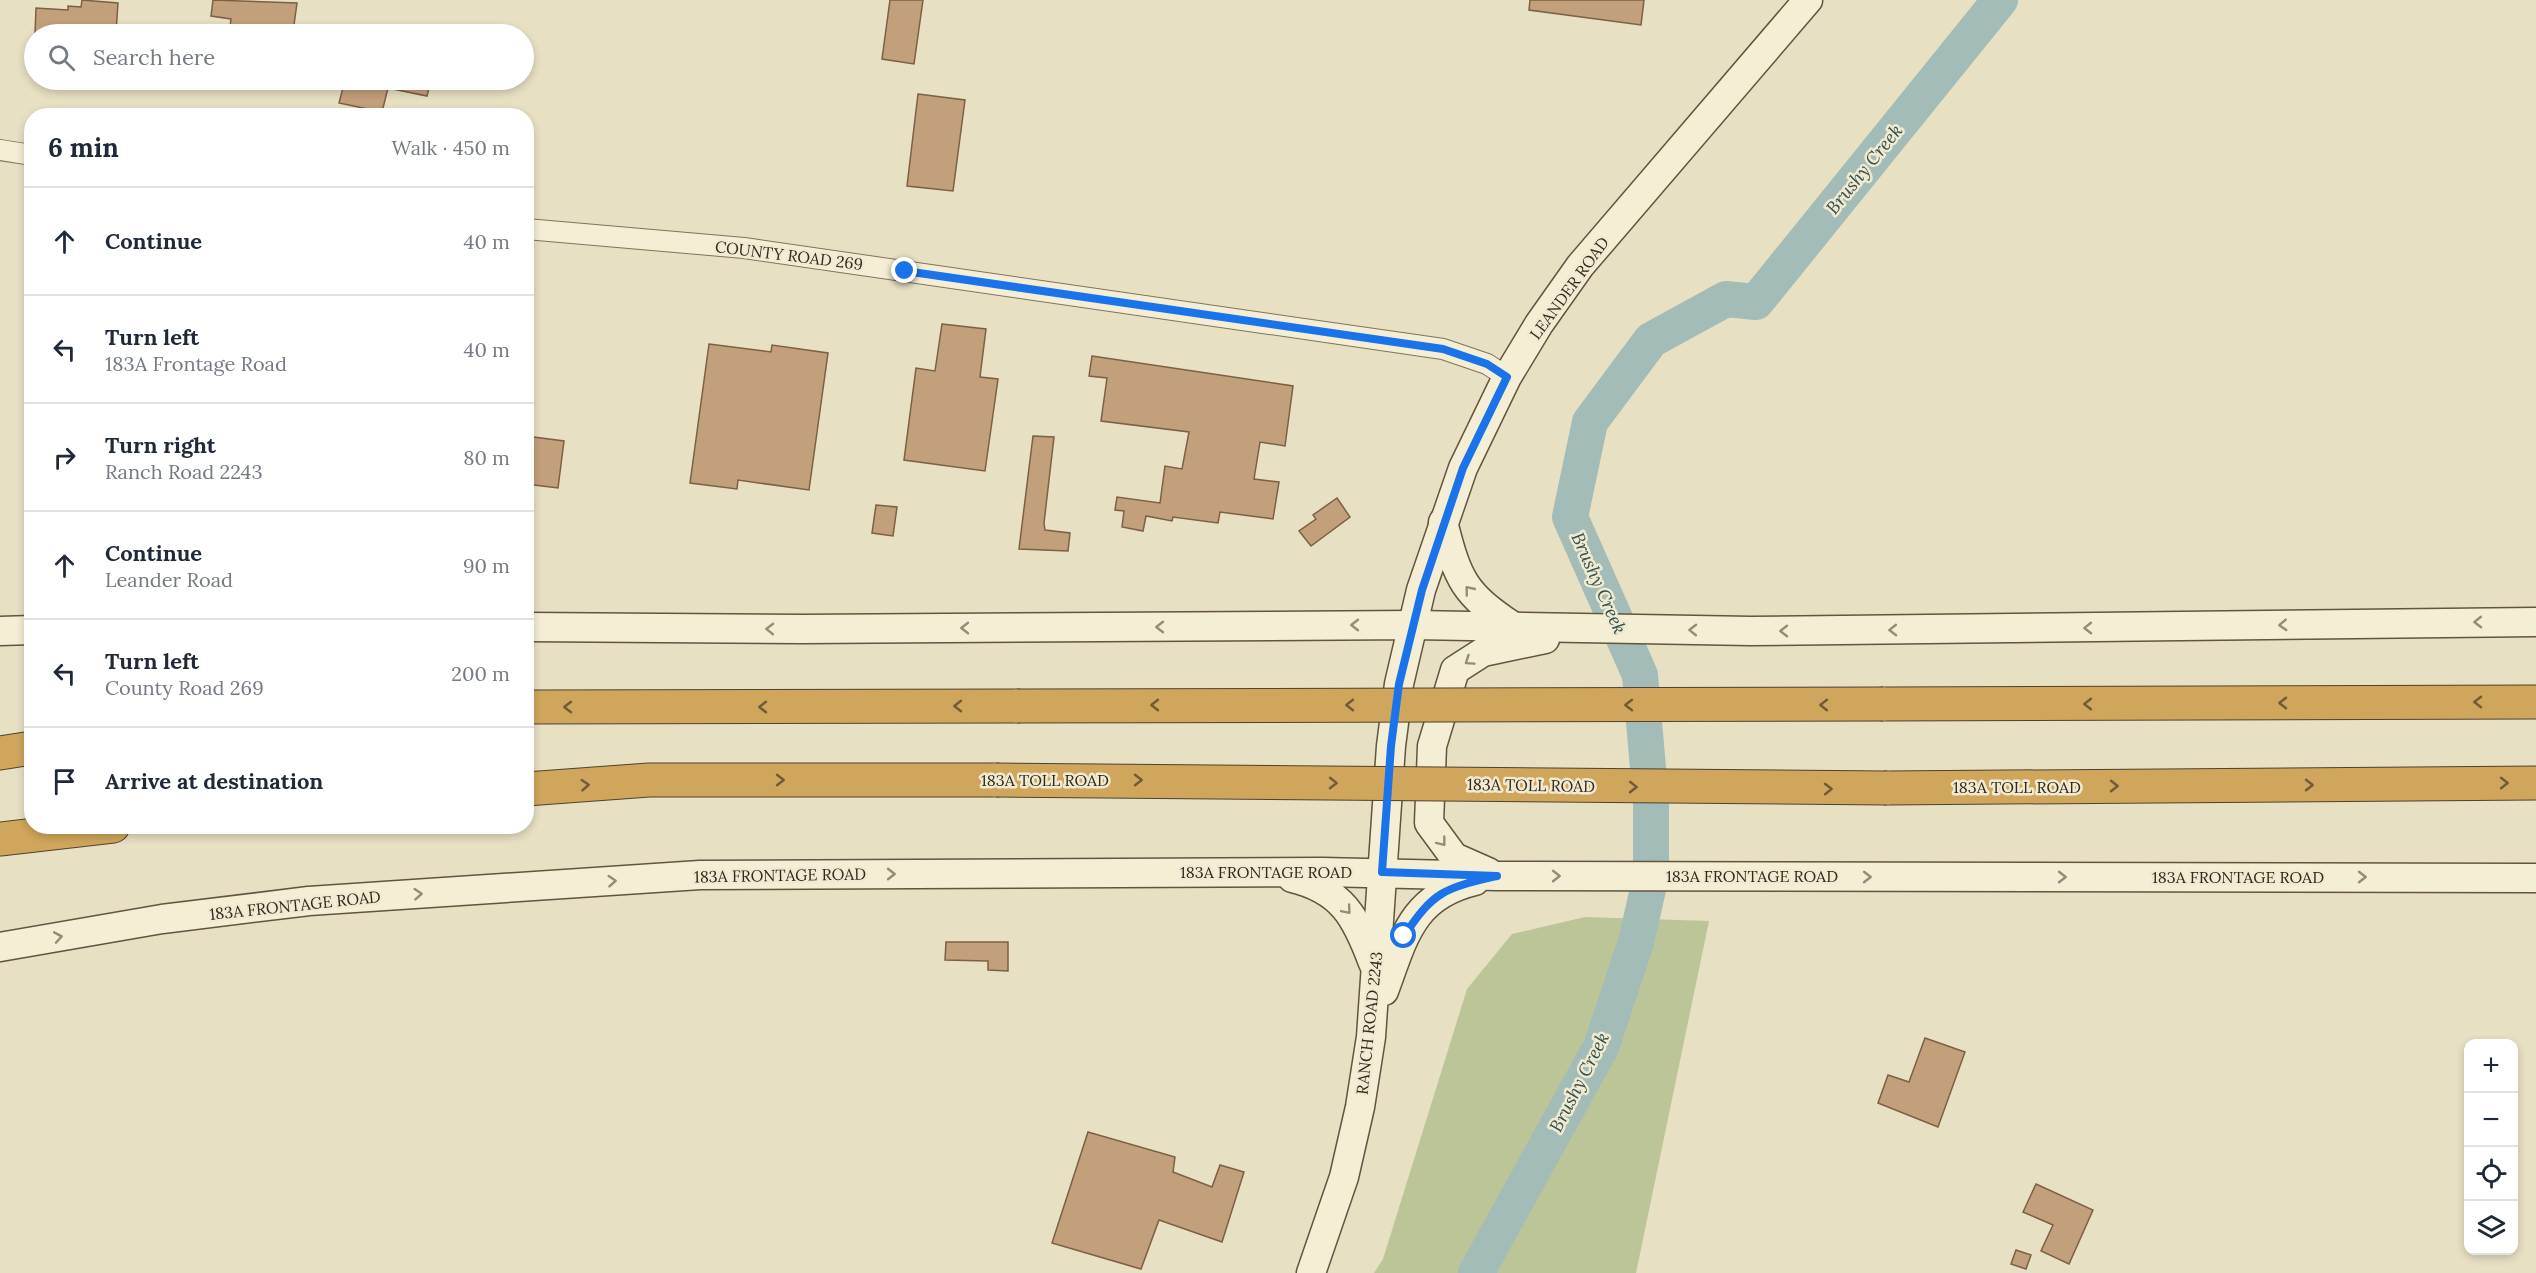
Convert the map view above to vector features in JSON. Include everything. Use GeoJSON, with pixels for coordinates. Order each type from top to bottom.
{"type":"FeatureCollection","features":[{"type":"Feature","properties":{"kind":"highway"},"geometry":{"type":"LineString","coordinates":[[534,707],[2536,702]]}},
{"type":"Feature","properties":{"kind":"highway"},"geometry":{"type":"LineString","coordinates":[[0,753],[24,749]]}},
{"type":"Feature","properties":{"kind":"highway","name":"183A TOLL ROAD"},"geometry":{"type":"LineString","coordinates":[[534,788],[649,780],[996,780],[1887,788],[2536,783]]}},
{"type":"Feature","properties":{"kind":"highway"},"geometry":{"type":"LineString","coordinates":[[0,839],[43,834]]}},
{"type":"Feature","properties":{"kind":"main road","name":"LEANDER ROAD"},"geometry":{"type":"LineString","coordinates":[[1414,625],[1443,522],[1463,468],[1507,377],[1539,324],[1580,266],[1808,0]]}},
{"type":"Feature","properties":{"kind":"main road"},"geometry":{"type":"LineString","coordinates":[[1443,522],[1460,579],[1484,606],[1520,633]]}},
{"type":"Feature","properties":{"kind":"main road"},"geometry":{"type":"LineString","coordinates":[[534,627],[803,629],[1414,625],[1520,633],[1594,629],[1751,631],[2536,622]]}},
{"type":"Feature","properties":{"kind":"main road","name":"RANCH ROAD 2243"},"geometry":{"type":"LineString","coordinates":[[1311,1273],[1344,1177],[1360,1107],[1376,971],[1392,735],[1399,684],[1414,625]]}},
{"type":"Feature","properties":{"kind":"main road"},"geometry":{"type":"LineString","coordinates":[[0,631],[24,630]]}},
{"type":"Feature","properties":{"kind":"main road"},"geometry":{"type":"LineString","coordinates":[[1497,876],[1454,857],[1429,823],[1432,746],[1455,670],[1520,633]]}},
{"type":"Feature","properties":{"kind":"main road"},"geometry":{"type":"LineString","coordinates":[[1257,872],[1307,882],[1324,889],[1341,903],[1358,924],[1376,971]]}},
{"type":"Feature","properties":{"kind":"main road","name":"183A FRONTAGE ROAD"},"geometry":{"type":"LineString","coordinates":[[0,947],[162,919],[309,901],[700,875],[1382,872],[1497,876],[2536,878]]}},
{"type":"Feature","properties":{"kind":"main road"},"geometry":{"type":"LineString","coordinates":[[1371,1026],[1404,936],[1431,899],[1448,888],[1497,876]]}},
{"type":"Feature","properties":{"kind":"street"},"geometry":{"type":"LineString","coordinates":[[0,150],[24,154]]}},
{"type":"Feature","properties":{"kind":"street","name":"COUNTY ROAD 269"},"geometry":{"type":"LineString","coordinates":[[534,230],[744,248],[1443,349],[1476,360],[1507,377]]}},
{"type":"Feature","properties":{"kind":"green space"},"geometry":{"type":"Polygon","coordinates":[[[1585,917],[1709,921],[1636,1273],[1374,1273],[1383,1259],[1467,989],[1512,934],[1585,917]]]}},
{"type":"Feature","properties":{"kind":"building"},"geometry":{"type":"Polygon","coordinates":[[[82,0],[118,3],[117,24],[35,24],[36,8],[68,10],[68,6],[81,7],[82,0]]]}},
{"type":"Feature","properties":{"kind":"building"},"geometry":{"type":"Polygon","coordinates":[[[213,0],[297,3],[294,24],[230,24],[231,19],[211,16],[213,0]]]}},
{"type":"Feature","properties":{"kind":"building"},"geometry":{"type":"Polygon","coordinates":[[[890,0],[923,0],[914,64],[882,59],[890,0]]]}},
{"type":"Feature","properties":{"kind":"building"},"geometry":{"type":"Polygon","coordinates":[[[1530,0],[1644,0],[1641,25],[1529,10],[1530,0]]]}},
{"type":"Feature","properties":{"kind":"building"},"geometry":{"type":"Polygon","coordinates":[[[342,90],[388,90],[383,108],[363,108],[339,103],[342,90]]]}},
{"type":"Feature","properties":{"kind":"building"},"geometry":{"type":"Polygon","coordinates":[[[398,90],[428,90],[427,96],[398,90]]]}},
{"type":"Feature","properties":{"kind":"building"},"geometry":{"type":"Polygon","coordinates":[[[918,94],[965,100],[953,191],[907,186],[918,94]]]}},
{"type":"Feature","properties":{"kind":"building"},"geometry":{"type":"Polygon","coordinates":[[[942,324],[986,329],[980,377],[998,379],[985,471],[904,460],[916,368],[935,371],[942,324]]]}},
{"type":"Feature","properties":{"kind":"building"},"geometry":{"type":"Polygon","coordinates":[[[709,344],[771,352],[772,345],[828,353],[809,490],[738,480],[737,489],[690,483],[709,344]]]}},
{"type":"Feature","properties":{"kind":"building"},"geometry":{"type":"Polygon","coordinates":[[[1092,356],[1293,386],[1285,446],[1260,442],[1254,479],[1279,482],[1273,519],[1220,512],[1218,523],[1173,517],[1172,521],[1146,516],[1143,531],[1122,527],[1124,511],[1115,510],[1117,497],[1160,503],[1165,466],[1182,469],[1189,432],[1101,421],[1107,378],[1089,376],[1092,356]]]}},
{"type":"Feature","properties":{"kind":"building"},"geometry":{"type":"Polygon","coordinates":[[[1033,436],[1054,437],[1044,523],[1045,530],[1070,533],[1068,551],[1019,549],[1033,436]]]}},
{"type":"Feature","properties":{"kind":"building"},"geometry":{"type":"Polygon","coordinates":[[[534,437],[564,441],[558,488],[534,485],[534,437]]]}},
{"type":"Feature","properties":{"kind":"building"},"geometry":{"type":"Polygon","coordinates":[[[1337,498],[1350,517],[1311,546],[1299,531],[1316,519],[1313,515],[1337,498]]]}},
{"type":"Feature","properties":{"kind":"building"},"geometry":{"type":"Polygon","coordinates":[[[876,505],[897,507],[893,536],[872,533],[876,505]]]}},
{"type":"Feature","properties":{"kind":"building"},"geometry":{"type":"Polygon","coordinates":[[[946,942],[1008,942],[1008,971],[988,970],[988,961],[945,960],[946,942]]]}},
{"type":"Feature","properties":{"kind":"building"},"geometry":{"type":"Polygon","coordinates":[[[1925,1038],[1965,1052],[1938,1127],[1878,1103],[1888,1075],[1909,1082],[1925,1038]]]}},
{"type":"Feature","properties":{"kind":"building"},"geometry":{"type":"Polygon","coordinates":[[[1088,1132],[1175,1157],[1173,1172],[1212,1187],[1220,1165],[1244,1172],[1222,1242],[1159,1220],[1141,1269],[1052,1243],[1088,1132]]]}},
{"type":"Feature","properties":{"kind":"building"},"geometry":{"type":"Polygon","coordinates":[[[2036,1184],[2093,1210],[2069,1264],[2041,1251],[2053,1225],[2023,1212],[2036,1184]]]}},
{"type":"Feature","properties":{"kind":"building"},"geometry":{"type":"Polygon","coordinates":[[[2016,1250],[2031,1255],[2026,1269],[2011,1264],[2016,1250]]]}},
{"type":"Feature","properties":{"kind":"waterway","name":"Brushy Creek"},"geometry":{"type":"LineString","coordinates":[[1476,1273],[1601,1047],[1636,942],[1651,876],[1651,803],[1640,675],[1570,517],[1590,422],[1651,340],[1726,299],[1756,302],[2000,0]]}},
{"type":"Feature","properties":{"kind":"route"},"geometry":{"type":"LineString","coordinates":[[905,271],[1111,299],[1443,349],[1487,364],[1507,377],[1463,468],[1422,590],[1399,684],[1391,746],[1382,872],[1497,876],[1448,888],[1431,899],[1404,936]]}}]}
